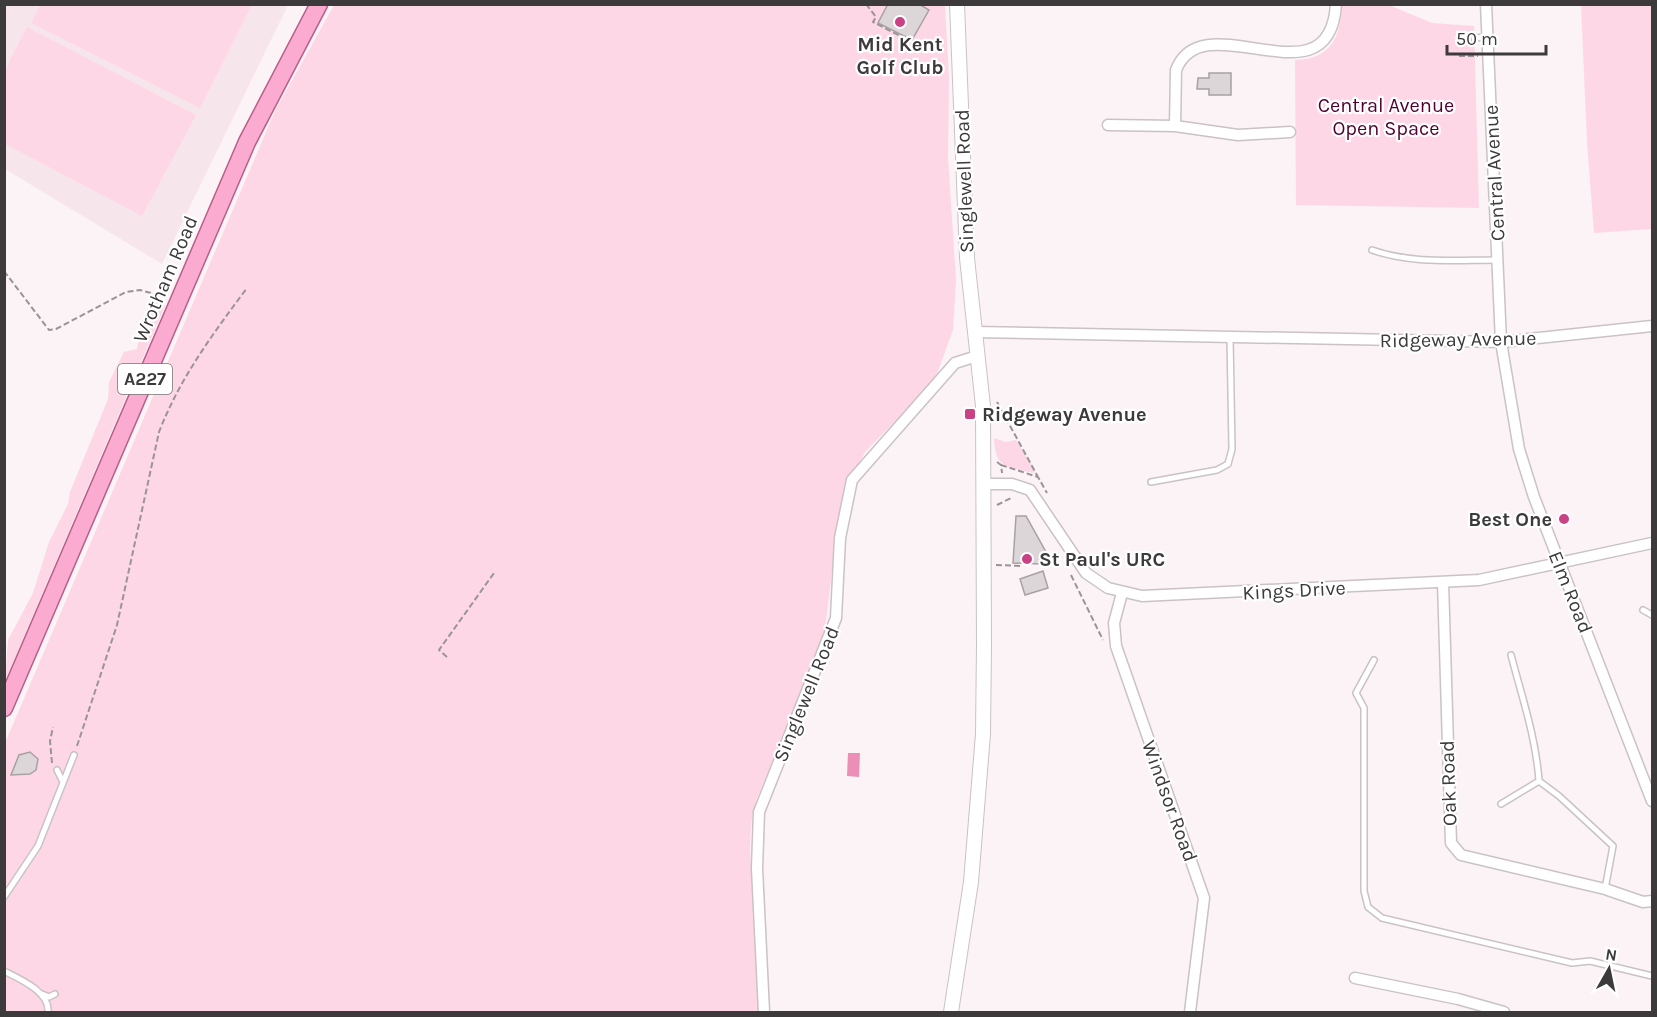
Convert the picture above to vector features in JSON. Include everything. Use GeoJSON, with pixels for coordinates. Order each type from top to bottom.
{"type":"FeatureCollection","features":[{"type":"Feature","properties":{"kind":"main road","name":"Wrotham Road"},"geometry":{"type":"LineString","coordinates":[[4,708],[255,125],[319,4]]}},
{"type":"Feature","properties":{"kind":"street","name":"Singlewell Road"},"geometry":{"type":"LineString","coordinates":[[951,1012],[968,907],[983,734],[982,406],[967,258],[957,4]]}},
{"type":"Feature","properties":{"kind":"street"},"geometry":{"type":"LineString","coordinates":[[1174,126],[1176,70],[1179,63],[1194,50],[1213,43],[1277,52],[1305,50],[1318,45],[1326,38],[1335,18],[1336,4]]}},
{"type":"Feature","properties":{"kind":"street","name":"Central Avenue"},"geometry":{"type":"LineString","coordinates":[[1486,4],[1501,342]]}},
{"type":"Feature","properties":{"kind":"street"},"geometry":{"type":"LineString","coordinates":[[1108,125],[1174,126],[1238,135],[1290,132]]}},
{"type":"Feature","properties":{"kind":"street","name":"Ridgeway Avenue"},"geometry":{"type":"LineString","coordinates":[[974,332],[1501,342],[1653,326]]}},
{"type":"Feature","properties":{"kind":"street","name":"Elm Road"},"geometry":{"type":"LineString","coordinates":[[1501,342],[1521,455],[1559,563],[1653,801]]}},
{"type":"Feature","properties":{"kind":"street","name":"Singlewell Road"},"geometry":{"type":"LineString","coordinates":[[764,1012],[758,868],[759,812],[836,618],[840,538],[852,480],[955,363],[977,356]]}},
{"type":"Feature","properties":{"kind":"street","name":"Kings Drive"},"geometry":{"type":"LineString","coordinates":[[983,484],[1015,485],[1032,491],[1084,571],[1105,587],[1122,593],[1168,596],[1497,578],[1653,543]]}},
{"type":"Feature","properties":{"kind":"street","name":"Oak Road"},"geometry":{"type":"LineString","coordinates":[[1443,582],[1451,843],[1461,855],[1605,889],[1643,902],[1653,901]]}},
{"type":"Feature","properties":{"kind":"street","name":"Windsor Road"},"geometry":{"type":"LineString","coordinates":[[1122,593],[1114,622],[1116,646],[1205,900],[1190,1012]]}},
{"type":"Feature","properties":{"kind":"street"},"geometry":{"type":"LineString","coordinates":[[1355,978],[1458,999],[1504,1012]]}},
{"type":"Feature","properties":{"kind":"lane"},"geometry":{"type":"LineString","coordinates":[[1474,38],[1488,38]]}},
{"type":"Feature","properties":{"kind":"lane"},"geometry":{"type":"LineString","coordinates":[[1372,250],[1406,259],[1498,260]]}},
{"type":"Feature","properties":{"kind":"lane"},"geometry":{"type":"LineString","coordinates":[[1151,482],[1217,470],[1228,465],[1232,449],[1230,337]]}},
{"type":"Feature","properties":{"kind":"lane"},"geometry":{"type":"LineString","coordinates":[[1643,610],[1653,615]]}},
{"type":"Feature","properties":{"kind":"lane"},"geometry":{"type":"LineString","coordinates":[[1511,655],[1524,711],[1536,747],[1539,781],[1559,796],[1613,846],[1605,889]]}},
{"type":"Feature","properties":{"kind":"lane"},"geometry":{"type":"LineString","coordinates":[[1374,660],[1356,693],[1364,708],[1364,891],[1368,908],[1382,918],[1572,963],[1590,961],[1653,976]]}},
{"type":"Feature","properties":{"kind":"lane"},"geometry":{"type":"LineString","coordinates":[[4,897],[38,846],[74,755]]}},
{"type":"Feature","properties":{"kind":"lane"},"geometry":{"type":"LineString","coordinates":[[57,770],[63,778],[63,787]]}},
{"type":"Feature","properties":{"kind":"lane"},"geometry":{"type":"LineString","coordinates":[[1501,804],[1539,781]]}},
{"type":"Feature","properties":{"kind":"lane"},"geometry":{"type":"LineString","coordinates":[[4,972],[49,997],[55,994]]}},
{"type":"Feature","properties":{"kind":"lane"},"geometry":{"type":"LineString","coordinates":[[38,992],[48,1009],[53,1012]]}},
{"type":"Feature","properties":{"kind":"path"},"geometry":{"type":"LineString","coordinates":[[866,4],[876,17],[873,22],[902,37]]}},
{"type":"Feature","properties":{"kind":"path"},"geometry":{"type":"LineString","coordinates":[[1460,56],[1488,56]]}},
{"type":"Feature","properties":{"kind":"path"},"geometry":{"type":"LineString","coordinates":[[4,271],[46,328],[51,330],[131,290],[142,290],[178,302]]}},
{"type":"Feature","properties":{"kind":"path"},"geometry":{"type":"LineString","coordinates":[[74,755],[117,625],[159,432],[170,402],[192,363],[247,288]]}},
{"type":"Feature","properties":{"kind":"path"},"geometry":{"type":"LineString","coordinates":[[994,397],[1049,496]]}},
{"type":"Feature","properties":{"kind":"path"},"geometry":{"type":"LineString","coordinates":[[994,458],[1006,468],[1038,477]]}},
{"type":"Feature","properties":{"kind":"path"},"geometry":{"type":"LineString","coordinates":[[994,509],[1006,498],[1019,498]]}},
{"type":"Feature","properties":{"kind":"path"},"geometry":{"type":"LineString","coordinates":[[1042,560],[1058,552],[1053,544]]}},
{"type":"Feature","properties":{"kind":"path"},"geometry":{"type":"LineString","coordinates":[[993,572],[993,565],[1022,566]]}},
{"type":"Feature","properties":{"kind":"path"},"geometry":{"type":"LineString","coordinates":[[1070,572],[1096,621],[1105,646]]}},
{"type":"Feature","properties":{"kind":"path"},"geometry":{"type":"LineString","coordinates":[[447,657],[439,650],[494,573]]}},
{"type":"Feature","properties":{"kind":"path"},"geometry":{"type":"LineString","coordinates":[[52,727],[49,754],[51,763],[57,770]]}},
{"type":"Feature","properties":{"kind":"shaded area"},"geometry":{"type":"Polygon","coordinates":[[[4,5],[288,5],[162,264],[5,169],[4,5]]]}},
{"type":"Feature","properties":{"kind":"shaded area"},"geometry":{"type":"Polygon","coordinates":[[[848,753],[860,753],[859,777],[847,776],[848,753]]]}},
{"type":"Feature","properties":{"kind":"green space"},"geometry":{"type":"Polygon","coordinates":[[[40,4],[252,5],[200,108],[31,23],[40,4]]]}},
{"type":"Feature","properties":{"kind":"green space","name":"Mid Kent Golf Club"},"geometry":{"type":"Polygon","coordinates":[[[334,5],[945,5],[949,79],[948,158],[956,280],[953,330],[934,382],[865,452],[848,485],[836,539],[823,644],[756,800],[751,824],[750,849],[759,1012],[5,1012],[5,743],[275,111],[334,5]]]}},
{"type":"Feature","properties":{"kind":"green space","name":"Central Avenue Open Space"},"geometry":{"type":"Polygon","coordinates":[[[1342,5],[1389,5],[1432,23],[1474,26],[1479,208],[1296,205],[1295,60],[1318,55],[1332,44],[1339,27],[1342,5]]]}},
{"type":"Feature","properties":{"kind":"green space"},"geometry":{"type":"Polygon","coordinates":[[[1581,5],[1652,5],[1652,229],[1594,233],[1587,142],[1581,5]]]}},
{"type":"Feature","properties":{"kind":"green space"},"geometry":{"type":"Polygon","coordinates":[[[27,27],[196,115],[142,216],[5,144],[5,70],[27,27]]]}},
{"type":"Feature","properties":{"kind":"green space"},"geometry":{"type":"Polygon","coordinates":[[[157,303],[165,306],[5,681],[8,640],[33,593],[49,542],[68,504],[70,492],[108,399],[109,382],[124,352],[137,349],[140,331],[150,305],[157,303]]]}},
{"type":"Feature","properties":{"kind":"green space"},"geometry":{"type":"Polygon","coordinates":[[[994,438],[1006,442],[1016,440],[1035,470],[1034,473],[1009,467],[1000,461],[994,438]]]}},
{"type":"Feature","properties":{"kind":"building","name":"Mid Kent Golf Club"},"geometry":{"type":"Polygon","coordinates":[[[888,4],[919,4],[929,10],[912,40],[878,23],[888,4]]]}},
{"type":"Feature","properties":{"kind":"building"},"geometry":{"type":"Polygon","coordinates":[[[1209,73],[1231,73],[1231,95],[1209,95],[1209,89],[1197,89],[1198,78],[1209,78],[1209,73]]]}},
{"type":"Feature","properties":{"kind":"building","name":"St Paul's URC"},"geometry":{"type":"Polygon","coordinates":[[[1016,516],[1026,516],[1046,552],[1039,555],[1041,564],[1013,563],[1016,516]]]}},
{"type":"Feature","properties":{"kind":"building"},"geometry":{"type":"Polygon","coordinates":[[[1043,571],[1048,588],[1025,595],[1020,579],[1043,571]]]}},
{"type":"Feature","properties":{"kind":"building"},"geometry":{"type":"Polygon","coordinates":[[[30,752],[38,759],[36,770],[30,774],[11,775],[19,755],[30,752]]]}},
{"type":"Feature","properties":{"kind":"place","name":"Mid Kent Golf Club"},"geometry":{"type":"Point","coordinates":[900,22]}},
{"type":"Feature","properties":{"kind":"place","name":"Ridgeway Avenue"},"geometry":{"type":"Point","coordinates":[970,414]}},
{"type":"Feature","properties":{"kind":"place","name":"Best One"},"geometry":{"type":"Point","coordinates":[1564,519]}},
{"type":"Feature","properties":{"kind":"place","name":"St Paul's URC"},"geometry":{"type":"Point","coordinates":[1027,559]}}]}
